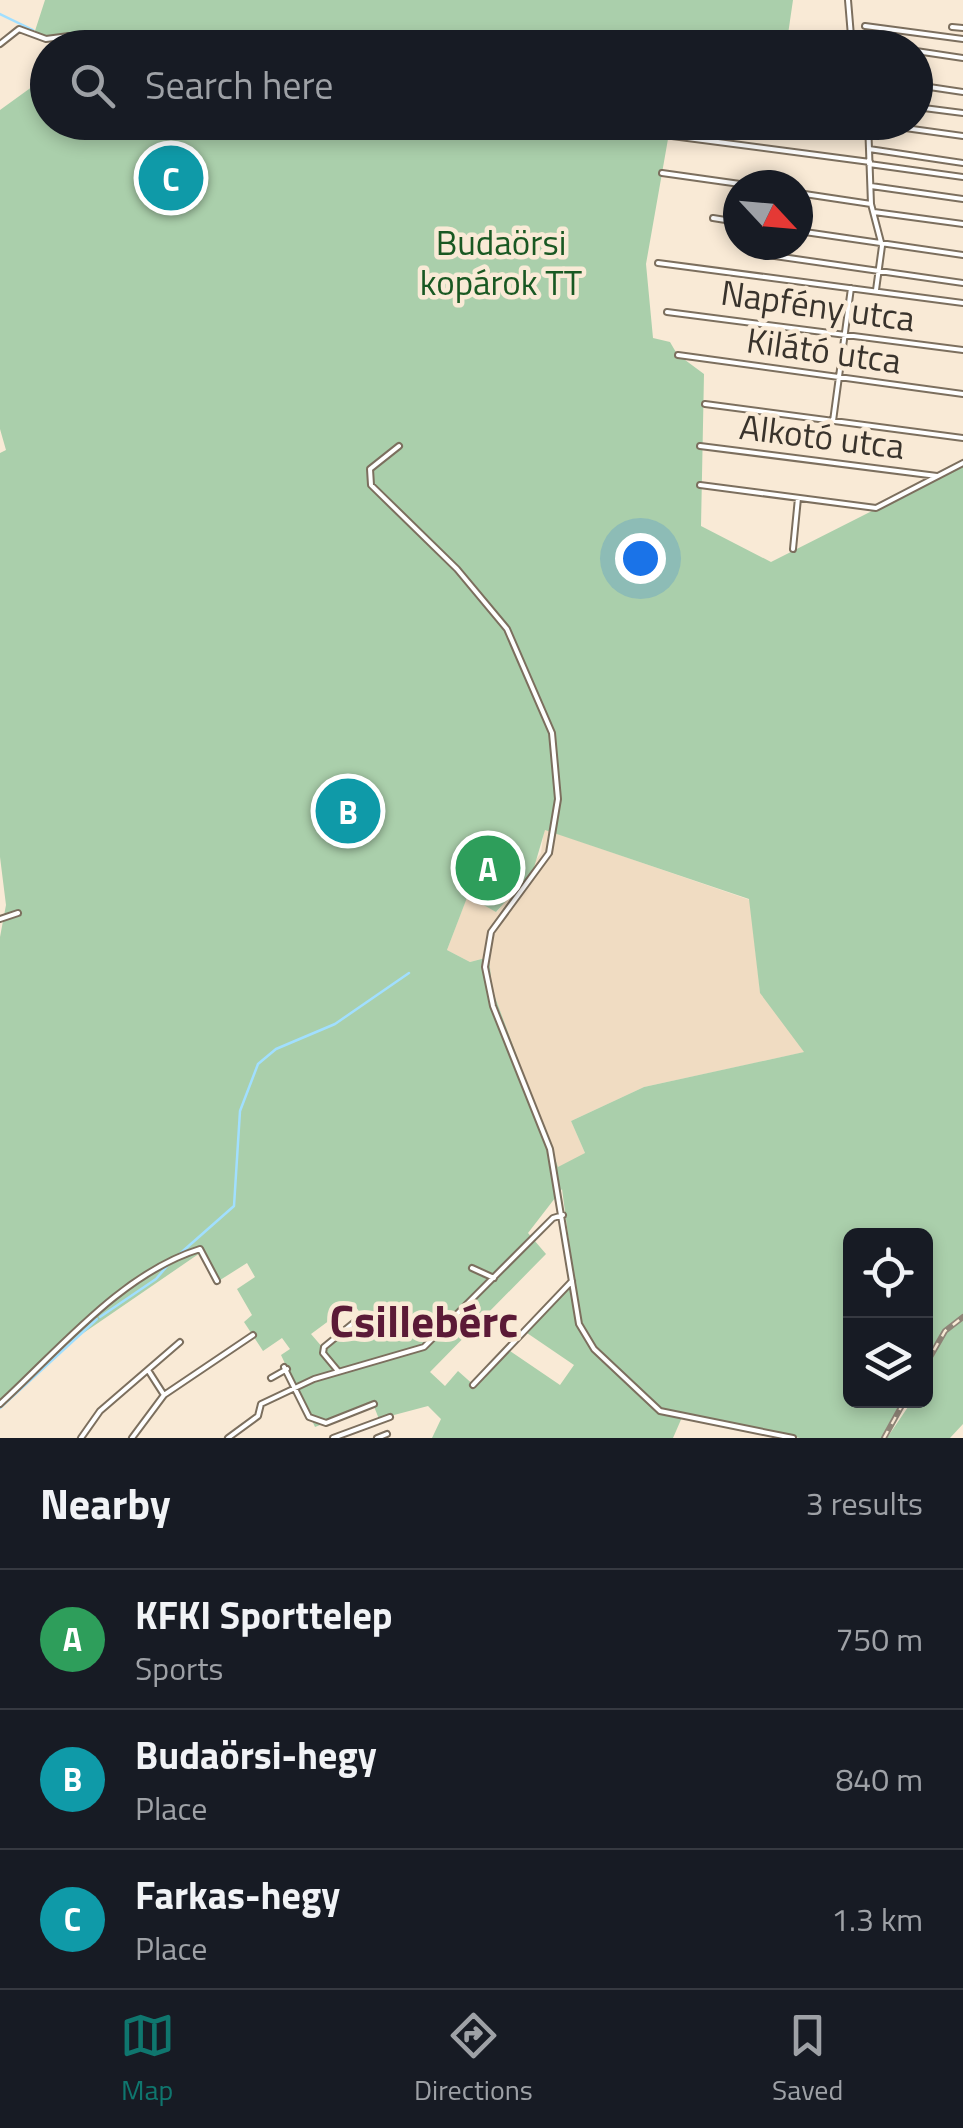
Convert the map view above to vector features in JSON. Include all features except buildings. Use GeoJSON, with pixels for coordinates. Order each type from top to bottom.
{"type":"FeatureCollection","features":[{"type":"Feature","properties":{"kind":"street"},"geometry":{"type":"LineString","coordinates":[[848,0],[850,30]]}},
{"type":"Feature","properties":{"kind":"street"},"geometry":{"type":"LineString","coordinates":[[865,26],[895,30]]}},
{"type":"Feature","properties":{"kind":"street"},"geometry":{"type":"LineString","coordinates":[[952,27],[963,28]]}},
{"type":"Feature","properties":{"kind":"street"},"geometry":{"type":"LineString","coordinates":[[0,44],[19,29],[30,34]]}},
{"type":"Feature","properties":{"kind":"street"},"geometry":{"type":"LineString","coordinates":[[933,35],[963,39]]}},
{"type":"Feature","properties":{"kind":"street"},"geometry":{"type":"LineString","coordinates":[[933,54],[963,58]]}},
{"type":"Feature","properties":{"kind":"street"},"geometry":{"type":"LineString","coordinates":[[933,88],[963,92]]}},
{"type":"Feature","properties":{"kind":"street"},"geometry":{"type":"LineString","coordinates":[[933,109],[963,113]]}},
{"type":"Feature","properties":{"kind":"street"},"geometry":{"type":"LineString","coordinates":[[933,132],[963,136]]}},
{"type":"Feature","properties":{"kind":"street"},"geometry":{"type":"LineString","coordinates":[[701,140],[963,176]]}},
{"type":"Feature","properties":{"kind":"street"},"geometry":{"type":"LineString","coordinates":[[869,140],[871,204],[881,243],[876,290]]}},
{"type":"Feature","properties":{"kind":"street"},"geometry":{"type":"LineString","coordinates":[[869,149],[963,163]]}},
{"type":"Feature","properties":{"kind":"street"},"geometry":{"type":"LineString","coordinates":[[662,173],[723,182]]}},
{"type":"Feature","properties":{"kind":"street"},"geometry":{"type":"LineString","coordinates":[[871,186],[963,199]]}},
{"type":"Feature","properties":{"kind":"street"},"geometry":{"type":"LineString","coordinates":[[813,194],[871,204]]}},
{"type":"Feature","properties":{"kind":"street"},"geometry":{"type":"LineString","coordinates":[[872,212],[963,224]]}},
{"type":"Feature","properties":{"kind":"street"},"geometry":{"type":"LineString","coordinates":[[712,218],[723,220]]}},
{"type":"Feature","properties":{"kind":"street"},"geometry":{"type":"LineString","coordinates":[[813,233],[963,255]]}},
{"type":"Feature","properties":{"kind":"street"},"geometry":{"type":"LineString","coordinates":[[800,260],[963,283]]}},
{"type":"Feature","properties":{"kind":"street"},"geometry":{"type":"LineString","coordinates":[[658,263],[963,303]]}},
{"type":"Feature","properties":{"kind":"street"},"geometry":{"type":"LineString","coordinates":[[833,420],[851,288]]}},
{"type":"Feature","properties":{"kind":"street","name":"Napfény utca"},"geometry":{"type":"LineString","coordinates":[[667,312],[963,350]]}},
{"type":"Feature","properties":{"kind":"street","name":"Kilátó utca"},"geometry":{"type":"LineString","coordinates":[[678,356],[963,394]]}},
{"type":"Feature","properties":{"kind":"street"},"geometry":{"type":"LineString","coordinates":[[705,404],[963,438]]}},
{"type":"Feature","properties":{"kind":"street"},"geometry":{"type":"LineString","coordinates":[[399,446],[370,468],[371,484],[457,569],[513,638],[552,734],[558,814],[549,854],[491,932],[485,967],[493,1006],[550,1149],[577,1316],[586,1338],[646,1402],[674,1416],[793,1438]]}},
{"type":"Feature","properties":{"kind":"street","name":"Alkotó utca"},"geometry":{"type":"LineString","coordinates":[[700,446],[937,476]]}},
{"type":"Feature","properties":{"kind":"street"},"geometry":{"type":"LineString","coordinates":[[700,485],[876,508],[963,463]]}},
{"type":"Feature","properties":{"kind":"street"},"geometry":{"type":"LineString","coordinates":[[793,549],[798,498]]}},
{"type":"Feature","properties":{"kind":"street"},"geometry":{"type":"LineString","coordinates":[[0,919],[18,912]]}},
{"type":"Feature","properties":{"kind":"street"},"geometry":{"type":"LineString","coordinates":[[228,1438],[258,1416],[260,1404],[295,1387],[424,1347],[550,1221],[563,1215]]}},
{"type":"Feature","properties":{"kind":"street"},"geometry":{"type":"LineString","coordinates":[[0,1404],[107,1306],[145,1277],[196,1250],[203,1252],[217,1280]]}},
{"type":"Feature","properties":{"kind":"street"},"geometry":{"type":"LineString","coordinates":[[472,1268],[490,1280]]}},
{"type":"Feature","properties":{"kind":"street"},"geometry":{"type":"LineString","coordinates":[[474,1384],[572,1281]]}},
{"type":"Feature","properties":{"kind":"street"},"geometry":{"type":"LineString","coordinates":[[338,1372],[323,1354],[324,1347],[357,1320]]}},
{"type":"Feature","properties":{"kind":"street"},"geometry":{"type":"LineString","coordinates":[[132,1438],[164,1394],[253,1334]]}},
{"type":"Feature","properties":{"kind":"street"},"geometry":{"type":"LineString","coordinates":[[81,1438],[100,1411],[180,1342]]}},
{"type":"Feature","properties":{"kind":"street"},"geometry":{"type":"LineString","coordinates":[[271,1378],[286,1368],[309,1417],[326,1423],[374,1404]]}},
{"type":"Feature","properties":{"kind":"street"},"geometry":{"type":"LineString","coordinates":[[148,1370],[164,1394]]}},
{"type":"Feature","properties":{"kind":"street"},"geometry":{"type":"LineString","coordinates":[[334,1438],[390,1417]]}},
{"type":"Feature","properties":{"kind":"street"},"geometry":{"type":"LineString","coordinates":[[377,1438],[387,1434]]}},
{"type":"Feature","properties":{"kind":"shaded area"},"geometry":{"type":"Polygon","coordinates":[[[544,829],[750,900],[760,992],[805,1052],[644,1087],[571,1121],[585,1153],[582,1159],[557,1168],[492,989],[488,957],[470,962],[447,950],[473,881],[477,882],[480,903],[497,912],[541,853],[544,829]]]}},
{"type":"Feature","properties":{"kind":"green space"},"geometry":{"type":"Polygon","coordinates":[[[45,0],[793,0],[789,30],[35,30],[45,0]]]}},
{"type":"Feature","properties":{"kind":"green space","name":"Budaörsi kopárok TT"},"geometry":{"type":"Polygon","coordinates":[[[30,88],[30,140],[668,140],[646,264],[653,338],[670,342],[677,354],[704,374],[701,526],[771,562],[963,465],[963,1316],[943,1331],[933,1349],[933,1228],[843,1228],[843,1408],[897,1408],[882,1438],[800,1438],[683,1415],[673,1438],[432,1438],[441,1419],[428,1406],[379,1419],[373,1404],[315,1427],[281,1355],[290,1349],[282,1338],[263,1351],[244,1322],[252,1315],[237,1289],[255,1277],[247,1263],[217,1282],[200,1253],[66,1345],[0,1404],[0,937],[6,905],[0,857],[0,453],[6,450],[0,429],[0,110],[30,88]],[[545,830],[533,871],[496,912],[480,903],[477,883],[473,882],[447,950],[470,962],[489,957],[492,989],[558,1167],[585,1153],[571,1121],[644,1087],[804,1052],[760,993],[749,899],[545,830]],[[562,1189],[528,1233],[546,1254],[430,1372],[445,1386],[458,1371],[476,1387],[510,1351],[560,1385],[574,1365],[527,1333],[574,1280],[562,1189]],[[353,1303],[311,1334],[323,1348],[364,1318],[353,1303]]]}},
{"type":"Feature","properties":{"kind":"green space"},"geometry":{"type":"Polygon","coordinates":[[[963,1319],[963,1424],[950,1438],[887,1438],[907,1408],[933,1408],[933,1352],[952,1326],[963,1319]]]}},
{"type":"Feature","properties":{"kind":"waterway"},"geometry":{"type":"LineString","coordinates":[[0,14],[33,30]]}},
{"type":"Feature","properties":{"kind":"waterway"},"geometry":{"type":"LineString","coordinates":[[175,1258],[234,1206],[240,1111],[258,1064],[276,1049],[335,1024],[409,973]]}},
{"type":"Feature","properties":{"kind":"waterway"},"geometry":{"type":"LineString","coordinates":[[100,1317],[156,1279],[168,1265]]}},
{"type":"Feature","properties":{"kind":"waterway"},"geometry":{"type":"LineString","coordinates":[[0,1408],[97,1319]]}},
{"type":"Feature","properties":{"kind":"railway"},"geometry":{"type":"LineString","coordinates":[[933,1352],[945,1331],[963,1317]]}},
{"type":"Feature","properties":{"kind":"railway"},"geometry":{"type":"LineString","coordinates":[[884,1438],[901,1408]]}},
{"type":"Feature","properties":{"kind":"place","name":"Farkas-hegy"},"geometry":{"type":"Point","coordinates":[171,178]}},
{"type":"Feature","properties":{"kind":"place","name":"Budaörsi-hegy"},"geometry":{"type":"Point","coordinates":[348,811]}},
{"type":"Feature","properties":{"kind":"place","name":"KFKI Sporttelep"},"geometry":{"type":"Point","coordinates":[488,868]}},
{"type":"Feature","properties":{"kind":"district","name":"Csillebérc"},"geometry":{"type":"Point","coordinates":[424,1320]}}]}
